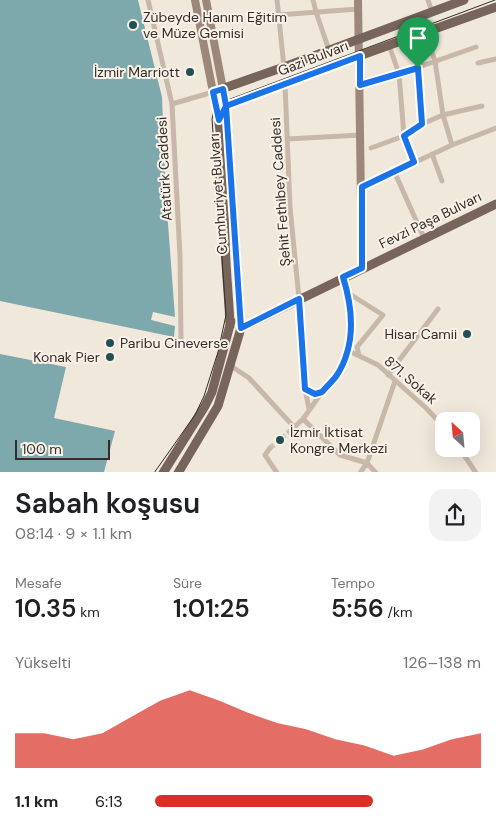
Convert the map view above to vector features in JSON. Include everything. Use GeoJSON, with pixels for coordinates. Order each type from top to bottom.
{"type":"FeatureCollection","features":[{"type":"Feature","properties":{"kind":"main road","name":"Gazi Bulvarı"},"geometry":{"type":"LineString","coordinates":[[213,92],[464,0]]}},
{"type":"Feature","properties":{"kind":"main road","name":"Gazi Bulvarı"},"geometry":{"type":"LineString","coordinates":[[226,106],[496,7]]}},
{"type":"Feature","properties":{"kind":"main road","name":"Cumhuriyet Bulvarı"},"geometry":{"type":"LineString","coordinates":[[223,89],[226,106],[241,328]]}},
{"type":"Feature","properties":{"kind":"main road","name":"Cumhuriyet Bulvarı"},"geometry":{"type":"LineString","coordinates":[[163,472],[205,406],[216,379],[230,326],[219,120],[213,92]]}},
{"type":"Feature","properties":{"kind":"main road"},"geometry":{"type":"LineString","coordinates":[[219,120],[226,106]]}},
{"type":"Feature","properties":{"kind":"main road","name":"Fevzi Paşa Bulvarı"},"geometry":{"type":"LineString","coordinates":[[241,328],[496,204]]}},
{"type":"Feature","properties":{"kind":"main road"},"geometry":{"type":"LineString","coordinates":[[170,472],[203,422],[218,392],[235,328],[238,305]]}},
{"type":"Feature","properties":{"kind":"main road"},"geometry":{"type":"LineString","coordinates":[[178,472],[216,411],[241,328]]}},
{"type":"Feature","properties":{"kind":"street","name":"Atatürk Caddesi"},"geometry":{"type":"LineString","coordinates":[[148,0],[172,104],[180,256],[181,340]]}},
{"type":"Feature","properties":{"kind":"street","name":"Cumhuriyet Bulvarı"},"geometry":{"type":"LineString","coordinates":[[195,0],[213,92]]}},
{"type":"Feature","properties":{"kind":"street","name":"Cumhuriyet Bulvarı"},"geometry":{"type":"LineString","coordinates":[[206,0],[223,89]]}},
{"type":"Feature","properties":{"kind":"street"},"geometry":{"type":"LineString","coordinates":[[277,0],[284,67]]}},
{"type":"Feature","properties":{"kind":"street"},"geometry":{"type":"LineString","coordinates":[[313,0],[329,50]]}},
{"type":"Feature","properties":{"kind":"street"},"geometry":{"type":"LineString","coordinates":[[428,0],[432,12]]}},
{"type":"Feature","properties":{"kind":"street"},"geometry":{"type":"LineString","coordinates":[[278,15],[316,12],[358,4],[362,268]]}},
{"type":"Feature","properties":{"kind":"street"},"geometry":{"type":"LineString","coordinates":[[425,32],[435,61],[443,115],[452,146]]}},
{"type":"Feature","properties":{"kind":"street"},"geometry":{"type":"LineString","coordinates":[[389,45],[399,74],[404,136],[414,162]]}},
{"type":"Feature","properties":{"kind":"street"},"geometry":{"type":"LineString","coordinates":[[360,85],[418,68],[476,47]]}},
{"type":"Feature","properties":{"kind":"street"},"geometry":{"type":"LineString","coordinates":[[478,63],[496,59]]}},
{"type":"Feature","properties":{"kind":"street"},"geometry":{"type":"LineString","coordinates":[[418,68],[422,124]]}},
{"type":"Feature","properties":{"kind":"street","name":"Şehit Fethibey Caddesi"},"geometry":{"type":"LineString","coordinates":[[285,84],[290,207],[305,389],[309,409]]}},
{"type":"Feature","properties":{"kind":"street"},"geometry":{"type":"LineString","coordinates":[[172,104],[213,92]]}},
{"type":"Feature","properties":{"kind":"street"},"geometry":{"type":"LineString","coordinates":[[371,148],[404,136],[422,124],[443,115],[482,106]]}},
{"type":"Feature","properties":{"kind":"street"},"geometry":{"type":"LineString","coordinates":[[362,187],[432,154],[496,128]]}},
{"type":"Feature","properties":{"kind":"street"},"geometry":{"type":"LineString","coordinates":[[287,139],[361,135]]}},
{"type":"Feature","properties":{"kind":"street"},"geometry":{"type":"LineString","coordinates":[[432,154],[442,181]]}},
{"type":"Feature","properties":{"kind":"street"},"geometry":{"type":"LineString","coordinates":[[394,171],[424,238]]}},
{"type":"Feature","properties":{"kind":"street"},"geometry":{"type":"LineString","coordinates":[[231,366],[249,378],[292,429],[303,419],[337,374],[347,350],[352,332],[348,293],[343,277]]}},
{"type":"Feature","properties":{"kind":"street"},"geometry":{"type":"LineString","coordinates":[[348,293],[383,314],[357,347],[359,355]]}},
{"type":"Feature","properties":{"kind":"street"},"geometry":{"type":"LineString","coordinates":[[388,375],[438,309]]}},
{"type":"Feature","properties":{"kind":"street","name":"871. Sokak"},"geometry":{"type":"LineString","coordinates":[[347,350],[378,366],[435,418]]}},
{"type":"Feature","properties":{"kind":"street"},"geometry":{"type":"LineString","coordinates":[[360,472],[367,463],[395,381]]}},
{"type":"Feature","properties":{"kind":"street"},"geometry":{"type":"LineString","coordinates":[[305,389],[315,394],[322,392]]}},
{"type":"Feature","properties":{"kind":"street"},"geometry":{"type":"LineString","coordinates":[[303,419],[340,455],[367,463],[376,472]]}},
{"type":"Feature","properties":{"kind":"street"},"geometry":{"type":"LineString","coordinates":[[270,448],[265,455],[277,472]]}},
{"type":"Feature","properties":{"kind":"street"},"geometry":{"type":"LineString","coordinates":[[466,458],[476,472]]}},
{"type":"Feature","properties":{"kind":"water"},"geometry":{"type":"Polygon","coordinates":[[[0,0],[138,0],[162,97],[166,197],[175,317],[153,312],[151,320],[175,326],[174,337],[0,301],[0,0]]]}},
{"type":"Feature","properties":{"kind":"water"},"geometry":{"type":"Polygon","coordinates":[[[0,354],[66,367],[54,418],[115,431],[104,472],[0,472],[0,354]]]}},
{"type":"Feature","properties":{"kind":"tunnel"},"geometry":{"type":"LineString","coordinates":[[270,448],[290,431]]}},
{"type":"Feature","properties":{"kind":"tram line"},"geometry":{"type":"LineString","coordinates":[[155,472],[195,415],[204,396],[218,352],[226,315],[212,119],[214,110],[225,101],[495,0]]}},
{"type":"Feature","properties":{"kind":"place","name":"Zübeyde Hanım Eğitim ve Müze Gemisi"},"geometry":{"type":"Point","coordinates":[133,25]}},
{"type":"Feature","properties":{"kind":"place","name":"İzmir Marriott"},"geometry":{"type":"Point","coordinates":[190,72]}},
{"type":"Feature","properties":{"kind":"place","name":"Hisar Camii"},"geometry":{"type":"Point","coordinates":[467,334]}},
{"type":"Feature","properties":{"kind":"place","name":"Paribu Cineverse"},"geometry":{"type":"Point","coordinates":[110,343]}},
{"type":"Feature","properties":{"kind":"place","name":"Konak Pier"},"geometry":{"type":"Point","coordinates":[110,357]}},
{"type":"Feature","properties":{"kind":"place","name":"İzmir İktisat Kongre Merkezi"},"geometry":{"type":"Point","coordinates":[280,440]}},
{"type":"Feature","properties":{"kind":"route"},"geometry":{"type":"LineString","coordinates":[[418,68],[360,85],[360,56],[226,106],[223,89],[213,92],[219,120],[226,106],[241,328],[299,299],[305,389],[310,393],[322,392],[337,374],[352,332],[348,293],[343,277],[362,268],[362,187],[414,162],[404,136],[422,124],[418,68]]}}]}
